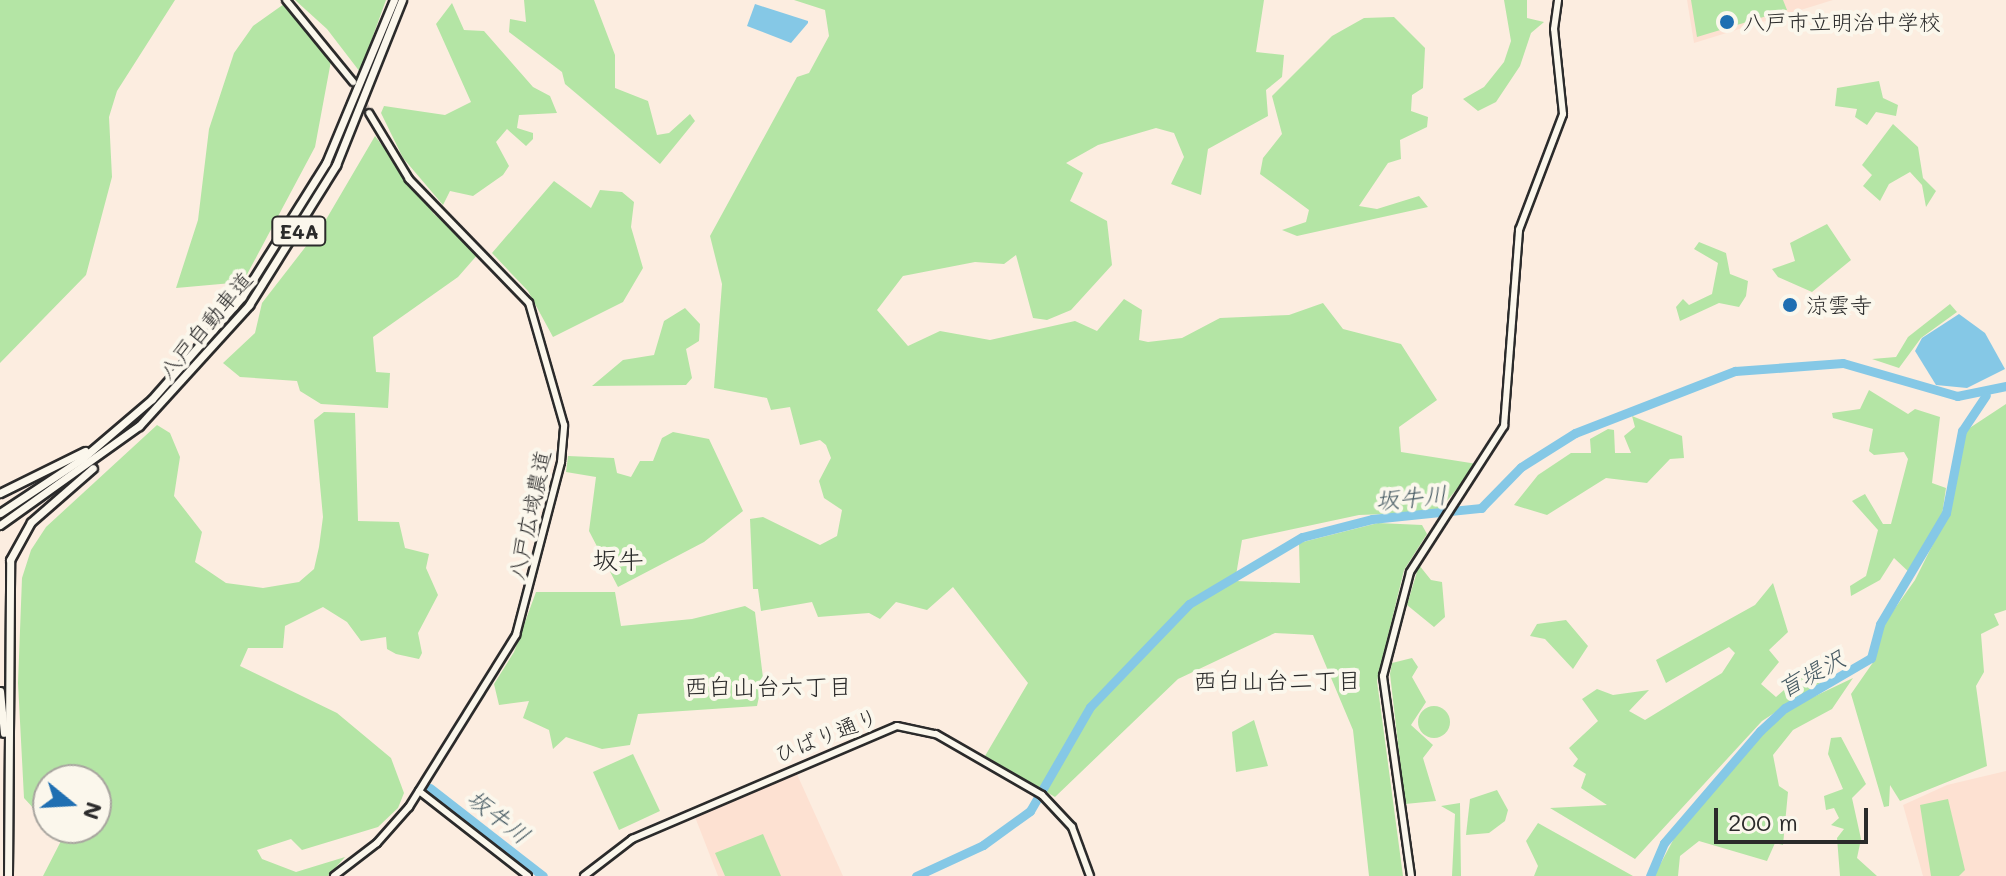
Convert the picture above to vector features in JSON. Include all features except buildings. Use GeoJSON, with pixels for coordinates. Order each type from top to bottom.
{"type":"FeatureCollection","features":[{"type":"Feature","properties":{"kind":"highway","name":"八戸自動車道"},"geometry":{"type":"LineString","coordinates":[[0,513],[129,419],[222,324],[282,238],[340,134],[394,0]]}},
{"type":"Feature","properties":{"kind":"highway","name":"八戸自動車道"},"geometry":{"type":"LineString","coordinates":[[0,525],[139,426],[228,332],[297,234],[350,135],[402,0]]}},
{"type":"Feature","properties":{"kind":"highway"},"geometry":{"type":"LineString","coordinates":[[0,493],[58,467],[129,419]]}},
{"type":"Feature","properties":{"kind":"highway"},"geometry":{"type":"LineString","coordinates":[[8,876],[7,583],[13,549],[31,522],[139,426]]}},
{"type":"Feature","properties":{"kind":"highway"},"geometry":{"type":"LineString","coordinates":[[0,691],[9,801]]}},
{"type":"Feature","properties":{"kind":"street"},"geometry":{"type":"LineString","coordinates":[[286,0],[353,82]]}},
{"type":"Feature","properties":{"kind":"street"},"geometry":{"type":"LineString","coordinates":[[1411,876],[1383,676],[1416,560],[1504,426],[1519,230],[1563,114],[1554,29],[1558,0]]}},
{"type":"Feature","properties":{"kind":"street","name":"八戸広域農道"},"geometry":{"type":"LineString","coordinates":[[334,876],[377,843],[419,791],[516,635],[558,476],[564,425],[529,303],[409,179],[369,113]]}},
{"type":"Feature","properties":{"kind":"street","name":"ひばり通り"},"geometry":{"type":"LineString","coordinates":[[584,876],[632,839],[885,728],[936,734],[1037,792],[1072,827],[1090,876]]}},
{"type":"Feature","properties":{"kind":"street"},"geometry":{"type":"LineString","coordinates":[[419,791],[528,876]]}},
{"type":"Feature","properties":{"kind":"shaded area","name":"八戸市立明治中学校"},"geometry":{"type":"Polygon","coordinates":[[[1687,0],[1833,0],[1694,43],[1687,0]]]}},
{"type":"Feature","properties":{"kind":"shaded area"},"geometry":{"type":"Polygon","coordinates":[[[2006,771],[2006,876],[1923,876],[1903,805],[1947,785],[2006,771]]]}},
{"type":"Feature","properties":{"kind":"shaded area"},"geometry":{"type":"Polygon","coordinates":[[[796,772],[843,876],[718,876],[695,817],[796,772]]]}},
{"type":"Feature","properties":{"kind":"green space"},"geometry":{"type":"Polygon","coordinates":[[[0,0],[175,0],[117,91],[109,117],[112,177],[86,275],[0,363],[0,0]]]}},
{"type":"Feature","properties":{"kind":"green space"},"geometry":{"type":"Polygon","coordinates":[[[295,0],[386,0],[360,72],[327,29],[295,0]]]}},
{"type":"Feature","properties":{"kind":"green space"},"geometry":{"type":"Polygon","coordinates":[[[524,0],[594,0],[615,55],[615,88],[648,101],[657,135],[669,133],[690,114],[695,121],[660,164],[565,84],[562,72],[509,32],[510,19],[526,22],[524,0]]]}},
{"type":"Feature","properties":{"kind":"green space"},"geometry":{"type":"Polygon","coordinates":[[[794,0],[1264,0],[1256,52],[1284,55],[1282,77],[1266,90],[1268,116],[1208,149],[1201,195],[1171,184],[1184,157],[1174,133],[1156,128],[1098,145],[1066,163],[1083,173],[1070,201],[1107,221],[1112,265],[1071,310],[1047,320],[1033,318],[1016,255],[1004,264],[975,262],[903,276],[877,310],[908,346],[940,331],[990,340],[1075,321],[1097,331],[1124,299],[1142,310],[1139,340],[1148,342],[1182,338],[1220,318],[1289,315],[1323,303],[1343,329],[1401,344],[1437,400],[1399,427],[1401,452],[1477,464],[1438,512],[1359,515],[1242,540],[1235,581],[1300,583],[1299,543],[1378,523],[1422,525],[1427,534],[1404,570],[1377,681],[1403,876],[1369,876],[1353,730],[1313,635],[1275,633],[1178,679],[1055,797],[985,756],[1028,683],[953,587],[927,610],[896,602],[880,619],[869,613],[818,617],[812,602],[761,611],[758,589],[753,589],[750,519],[763,517],[820,545],[837,536],[842,510],[824,498],[819,481],[831,458],[826,445],[820,440],[800,445],[790,407],[771,410],[767,398],[714,388],[722,284],[710,236],[797,77],[809,73],[829,36],[825,10],[794,0]]]}},
{"type":"Feature","properties":{"kind":"green space"},"geometry":{"type":"Polygon","coordinates":[[[1504,0],[1527,0],[1527,18],[1544,22],[1531,33],[1520,66],[1496,102],[1478,111],[1463,99],[1484,87],[1504,62],[1511,41],[1504,0]]]}},
{"type":"Feature","properties":{"kind":"green space","name":"八戸市立明治中学校"},"geometry":{"type":"Polygon","coordinates":[[[1691,0],[1783,0],[1787,10],[1697,37],[1691,0]]]}},
{"type":"Feature","properties":{"kind":"green space"},"geometry":{"type":"Polygon","coordinates":[[[452,3],[464,30],[484,31],[533,87],[550,96],[557,113],[519,115],[517,128],[533,133],[533,139],[526,146],[507,129],[496,142],[509,166],[503,175],[473,196],[450,191],[443,205],[403,158],[381,113],[384,106],[445,115],[471,102],[436,24],[452,3]]]}},
{"type":"Feature","properties":{"kind":"green space"},"geometry":{"type":"Polygon","coordinates":[[[284,4],[331,61],[315,147],[243,282],[176,288],[198,220],[209,129],[234,53],[253,26],[284,4]]]}},
{"type":"Feature","properties":{"kind":"green space"},"geometry":{"type":"Polygon","coordinates":[[[1394,17],[1425,48],[1423,88],[1412,95],[1411,111],[1428,117],[1427,127],[1400,140],[1401,159],[1388,163],[1359,206],[1377,209],[1419,196],[1428,207],[1297,236],[1282,230],[1306,222],[1309,210],[1260,174],[1263,158],[1282,134],[1272,96],[1332,36],[1364,18],[1394,17]]]}},
{"type":"Feature","properties":{"kind":"green space"},"geometry":{"type":"Polygon","coordinates":[[[1879,81],[1883,98],[1898,105],[1896,116],[1876,112],[1867,125],[1855,117],[1857,109],[1835,106],[1837,88],[1879,81]]]}},
{"type":"Feature","properties":{"kind":"green space"},"geometry":{"type":"Polygon","coordinates":[[[1893,124],[1918,147],[1923,178],[1936,191],[1926,207],[1922,185],[1910,172],[1889,184],[1880,201],[1863,186],[1872,175],[1862,165],[1893,124]]]}},
{"type":"Feature","properties":{"kind":"green space"},"geometry":{"type":"Polygon","coordinates":[[[375,136],[434,214],[479,253],[458,277],[373,337],[376,372],[390,373],[388,408],[321,404],[300,391],[297,381],[240,377],[223,363],[255,333],[262,303],[324,223],[375,136]]]}},
{"type":"Feature","properties":{"kind":"green space"},"geometry":{"type":"Polygon","coordinates":[[[554,181],[591,208],[600,190],[622,192],[634,202],[631,227],[643,268],[623,302],[553,337],[528,291],[492,253],[554,181]]]}},
{"type":"Feature","properties":{"kind":"green space"},"geometry":{"type":"Polygon","coordinates":[[[1827,224],[1851,260],[1812,292],[1778,277],[1772,269],[1795,261],[1790,243],[1827,224]]]}},
{"type":"Feature","properties":{"kind":"green space"},"geometry":{"type":"Polygon","coordinates":[[[1699,242],[1726,253],[1730,274],[1748,281],[1746,296],[1739,307],[1719,303],[1680,321],[1676,307],[1683,299],[1689,305],[1712,294],[1718,263],[1694,249],[1699,242]]]}},
{"type":"Feature","properties":{"kind":"green space"},"geometry":{"type":"Polygon","coordinates":[[[1950,304],[1957,312],[1921,338],[1899,368],[1872,359],[1896,357],[1908,337],[1950,304]]]}},
{"type":"Feature","properties":{"kind":"green space"},"geometry":{"type":"Polygon","coordinates":[[[685,308],[700,324],[699,341],[686,349],[692,378],[686,385],[592,386],[623,360],[654,355],[664,321],[685,308]]]}},
{"type":"Feature","properties":{"kind":"green space"},"geometry":{"type":"Polygon","coordinates":[[[1869,390],[1908,414],[1915,409],[1940,417],[1932,483],[1946,488],[1942,515],[1911,574],[1894,558],[1880,580],[1851,596],[1850,586],[1866,576],[1878,530],[1852,501],[1865,494],[1883,524],[1891,524],[1908,459],[1904,452],[1874,455],[1869,451],[1873,429],[1833,418],[1832,413],[1860,409],[1869,390]]]}},
{"type":"Feature","properties":{"kind":"green space"},"geometry":{"type":"Polygon","coordinates":[[[2006,404],[2006,610],[1994,614],[1999,625],[1981,634],[1984,672],[1976,686],[1987,766],[1900,801],[1890,785],[1889,806],[1884,807],[1851,694],[1874,661],[1881,628],[1915,580],[1945,520],[1965,431],[2006,404]]]}},
{"type":"Feature","properties":{"kind":"green space"},"geometry":{"type":"Polygon","coordinates":[[[324,412],[355,413],[358,521],[399,522],[405,548],[429,554],[426,568],[438,595],[418,633],[422,653],[419,659],[396,654],[387,649],[386,637],[361,641],[347,622],[323,607],[285,626],[283,648],[248,648],[240,666],[337,713],[391,758],[404,793],[398,808],[378,827],[302,850],[291,839],[257,850],[262,859],[296,872],[345,857],[328,876],[43,876],[59,844],[112,844],[112,764],[32,764],[32,807],[24,798],[18,683],[22,578],[31,550],[46,527],[157,425],[170,433],[180,457],[174,496],[202,532],[195,562],[226,583],[263,588],[299,582],[314,569],[323,517],[314,420],[324,412]]]}},
{"type":"Feature","properties":{"kind":"green space"},"geometry":{"type":"Polygon","coordinates":[[[1632,416],[1682,436],[1684,458],[1670,459],[1647,483],[1606,478],[1547,515],[1514,505],[1538,475],[1571,453],[1591,453],[1590,439],[1608,429],[1614,430],[1615,453],[1631,453],[1624,436],[1635,427],[1632,416]]]}},
{"type":"Feature","properties":{"kind":"green space"},"geometry":{"type":"Polygon","coordinates":[[[673,432],[709,439],[743,511],[704,542],[618,587],[589,531],[596,477],[566,472],[568,456],[614,458],[617,473],[631,477],[640,461],[653,461],[662,438],[673,432]]]}},
{"type":"Feature","properties":{"kind":"green space"},"geometry":{"type":"Polygon","coordinates":[[[1419,565],[1431,580],[1442,582],[1445,617],[1434,627],[1407,605],[1419,565]]]}},
{"type":"Feature","properties":{"kind":"green space"},"geometry":{"type":"Polygon","coordinates":[[[1773,583],[1788,632],[1769,650],[1779,662],[1761,684],[1776,697],[1815,663],[1831,676],[1762,721],[1635,859],[1550,808],[1607,805],[1581,788],[1586,774],[1573,766],[1578,759],[1569,748],[1598,721],[1582,699],[1597,689],[1613,695],[1649,690],[1629,711],[1645,720],[1722,673],[1735,653],[1729,647],[1666,683],[1656,660],[1755,605],[1773,583]]]}},
{"type":"Feature","properties":{"kind":"green space"},"geometry":{"type":"Polygon","coordinates":[[[536,592],[615,592],[621,626],[692,619],[745,606],[755,612],[763,678],[757,706],[638,714],[630,745],[602,749],[566,737],[553,749],[549,730],[523,718],[529,701],[499,705],[494,684],[514,652],[536,592]]]}},
{"type":"Feature","properties":{"kind":"green space"},"geometry":{"type":"Polygon","coordinates":[[[1566,620],[1588,646],[1573,669],[1545,639],[1530,636],[1537,624],[1566,620]]]}},
{"type":"Feature","properties":{"kind":"green space"},"geometry":{"type":"Polygon","coordinates":[[[1412,658],[1418,667],[1412,677],[1426,702],[1411,725],[1433,745],[1423,758],[1436,801],[1405,804],[1390,674],[1392,663],[1412,658]]]}},
{"type":"Feature","properties":{"kind":"green space"},"geometry":{"type":"Polygon","coordinates":[[[1853,678],[1832,709],[1793,730],[1773,755],[1779,786],[1788,792],[1783,845],[1775,843],[1767,861],[1699,841],[1680,856],[1678,876],[1654,876],[1679,829],[1760,736],[1788,709],[1853,678]]]}},
{"type":"Feature","properties":{"kind":"green space"},"geometry":{"type":"Polygon","coordinates":[[[1434,706],[1445,711],[1450,722],[1445,733],[1434,738],[1423,733],[1418,722],[1423,711],[1434,706]]]}},
{"type":"Feature","properties":{"kind":"green space"},"geometry":{"type":"Polygon","coordinates":[[[1254,720],[1268,766],[1236,772],[1232,732],[1254,720]]]}},
{"type":"Feature","properties":{"kind":"green space"},"geometry":{"type":"Polygon","coordinates":[[[1841,737],[1866,784],[1852,798],[1861,839],[1857,858],[1877,876],[1840,876],[1837,838],[1844,829],[1831,825],[1839,818],[1834,808],[1826,810],[1824,796],[1843,789],[1828,754],[1831,738],[1841,737]]]}},
{"type":"Feature","properties":{"kind":"green space"},"geometry":{"type":"Polygon","coordinates":[[[633,754],[660,811],[619,830],[593,772],[633,754]]]}},
{"type":"Feature","properties":{"kind":"green space"},"geometry":{"type":"Polygon","coordinates":[[[1497,790],[1508,810],[1505,821],[1489,833],[1466,835],[1470,799],[1497,790]]]}},
{"type":"Feature","properties":{"kind":"green space"},"geometry":{"type":"Polygon","coordinates":[[[1948,799],[1965,870],[1959,876],[1931,876],[1920,805],[1948,799]]]}},
{"type":"Feature","properties":{"kind":"green space"},"geometry":{"type":"Polygon","coordinates":[[[1460,803],[1461,876],[1452,876],[1455,814],[1441,806],[1460,803]]]}},
{"type":"Feature","properties":{"kind":"green space"},"geometry":{"type":"Polygon","coordinates":[[[1538,823],[1633,876],[1534,876],[1538,866],[1526,841],[1538,823]]]}},
{"type":"Feature","properties":{"kind":"green space"},"geometry":{"type":"Polygon","coordinates":[[[763,834],[781,876],[725,876],[715,853],[763,834]]]}},
{"type":"Feature","properties":{"kind":"water"},"geometry":{"type":"Polygon","coordinates":[[[755,4],[808,23],[791,43],[747,26],[755,4]]]}},
{"type":"Feature","properties":{"kind":"water"},"geometry":{"type":"Polygon","coordinates":[[[1959,314],[1985,333],[2005,369],[1967,388],[1936,385],[1915,351],[1922,338],[1959,314]]]}},
{"type":"Feature","properties":{"kind":"waterway","name":"坂牛川"},"geometry":{"type":"LineString","coordinates":[[916,876],[983,845],[1030,811],[1090,707],[1189,604],[1302,537],[1372,519],[1481,508],[1521,467],[1575,433],[1735,371],[1843,363],[1957,396],[2006,386]]}},
{"type":"Feature","properties":{"kind":"waterway","name":"盲堤沢"},"geometry":{"type":"LineString","coordinates":[[1650,876],[1664,843],[1760,731],[1785,708],[1871,658],[1880,624],[1946,513],[1962,431],[1986,395]]}},
{"type":"Feature","properties":{"kind":"waterway","name":"坂牛川"},"geometry":{"type":"LineString","coordinates":[[430,788],[543,876]]}},
{"type":"Feature","properties":{"kind":"tunnel"},"geometry":{"type":"LineString","coordinates":[[356,87],[369,113]]}},
{"type":"Feature","properties":{"kind":"place","name":"八戸市立明治中学校"},"geometry":{"type":"Point","coordinates":[1727,22]}},
{"type":"Feature","properties":{"kind":"place","name":"涼雲寺"},"geometry":{"type":"Point","coordinates":[1790,305]}},
{"type":"Feature","properties":{"kind":"district","name":"坂牛"},"geometry":{"type":"Point","coordinates":[618,560]}},
{"type":"Feature","properties":{"kind":"district","name":"西白山台二丁目"},"geometry":{"type":"Point","coordinates":[1277,680]}},
{"type":"Feature","properties":{"kind":"district","name":"西白山台六丁目"},"geometry":{"type":"Point","coordinates":[768,686]}}]}
